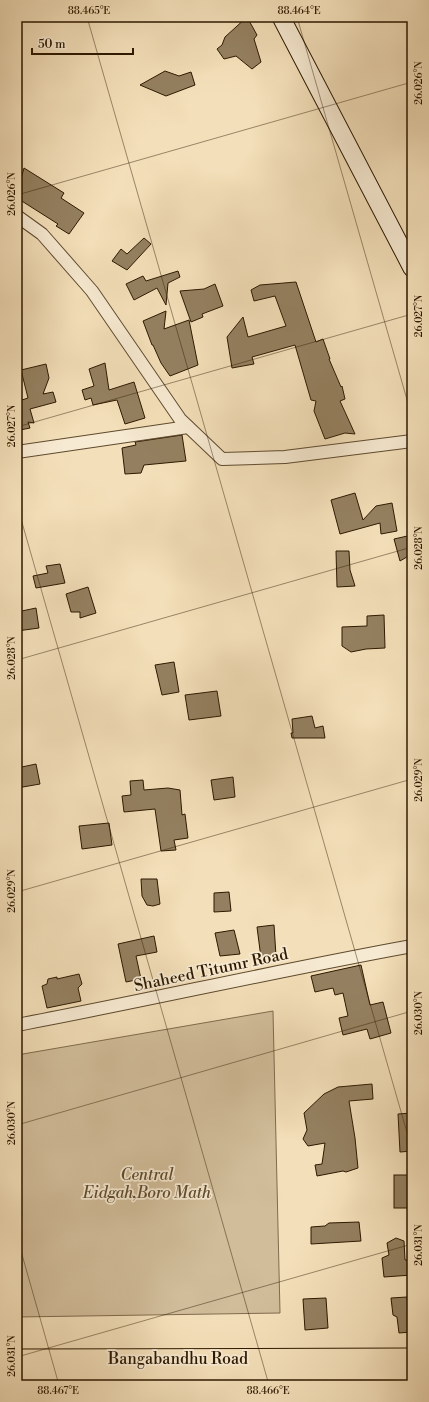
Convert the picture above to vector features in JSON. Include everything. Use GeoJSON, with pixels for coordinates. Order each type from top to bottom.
{"type":"FeatureCollection","features":[{"type":"Feature","properties":{"kind":"main road","name":"Bangabandhu Road"},"geometry":{"type":"LineString","coordinates":[[17,1359],[412,1358]]}},
{"type":"Feature","properties":{"kind":"main road","name":"Bangabandhu Road"},"geometry":{"type":"LineString","coordinates":[[17,1375],[412,1375]]}},
{"type":"Feature","properties":{"kind":"street"},"geometry":{"type":"LineString","coordinates":[[281,17],[412,268]]}},
{"type":"Feature","properties":{"kind":"street"},"geometry":{"type":"LineString","coordinates":[[17,216],[42,234],[92,291],[180,419],[222,459],[285,457],[412,441]]}},
{"type":"Feature","properties":{"kind":"street"},"geometry":{"type":"LineString","coordinates":[[17,452],[188,427]]}},
{"type":"Feature","properties":{"kind":"street","name":"Shaheed Titumr Road"},"geometry":{"type":"LineString","coordinates":[[17,1025],[412,946]]}},
{"type":"Feature","properties":{"kind":"green space","name":"Central Eidgah,Boro Math"},"geometry":{"type":"Polygon","coordinates":[[[273,1011],[280,1313],[17,1317],[17,1055],[273,1011]]]}},
{"type":"Feature","properties":{"kind":"building"},"geometry":{"type":"Polygon","coordinates":[[[247,17],[257,35],[254,39],[261,62],[252,69],[236,56],[224,59],[217,49],[222,45],[225,37],[247,17]]]}},
{"type":"Feature","properties":{"kind":"building"},"geometry":{"type":"Polygon","coordinates":[[[165,71],[179,76],[191,72],[195,85],[166,96],[140,85],[165,71]]]}},
{"type":"Feature","properties":{"kind":"building"},"geometry":{"type":"Polygon","coordinates":[[[24,168],[64,193],[61,198],[84,213],[69,234],[56,226],[58,224],[17,198],[17,183],[20,182],[24,168]]]}},
{"type":"Feature","properties":{"kind":"building"},"geometry":{"type":"Polygon","coordinates":[[[144,238],[151,244],[127,270],[112,261],[121,249],[127,254],[144,238]]]}},
{"type":"Feature","properties":{"kind":"building"},"geometry":{"type":"Polygon","coordinates":[[[178,271],[180,277],[168,283],[166,305],[157,288],[134,300],[126,284],[143,276],[146,281],[178,271]]]}},
{"type":"Feature","properties":{"kind":"building"},"geometry":{"type":"Polygon","coordinates":[[[296,282],[316,342],[323,339],[329,359],[341,387],[342,386],[345,399],[340,401],[355,434],[345,433],[325,439],[314,411],[316,401],[311,400],[295,345],[252,357],[254,364],[232,368],[227,337],[243,317],[248,337],[286,326],[275,296],[254,301],[251,290],[260,285],[296,282]]]}},
{"type":"Feature","properties":{"kind":"building"},"geometry":{"type":"Polygon","coordinates":[[[215,284],[223,306],[202,314],[203,317],[191,322],[180,291],[204,289],[215,284]]]}},
{"type":"Feature","properties":{"kind":"building"},"geometry":{"type":"Polygon","coordinates":[[[166,311],[164,329],[189,320],[198,365],[170,376],[161,363],[152,345],[143,321],[166,311]]]}},
{"type":"Feature","properties":{"kind":"building"},"geometry":{"type":"Polygon","coordinates":[[[105,363],[109,390],[134,382],[145,418],[125,424],[117,400],[93,405],[91,398],[85,400],[82,390],[94,386],[89,369],[105,363]]]}},
{"type":"Feature","properties":{"kind":"building"},"geometry":{"type":"Polygon","coordinates":[[[46,364],[49,378],[43,394],[53,392],[56,402],[30,409],[34,423],[28,422],[30,428],[20,430],[17,421],[17,393],[20,393],[22,400],[28,398],[21,370],[46,364]]]}},
{"type":"Feature","properties":{"kind":"building"},"geometry":{"type":"Polygon","coordinates":[[[182,435],[186,461],[144,465],[141,473],[125,474],[122,448],[136,445],[135,442],[182,435]]]}},
{"type":"Feature","properties":{"kind":"building"},"geometry":{"type":"Polygon","coordinates":[[[355,493],[363,520],[376,506],[392,503],[397,531],[381,534],[380,523],[340,534],[331,500],[355,493]]]}},
{"type":"Feature","properties":{"kind":"building"},"geometry":{"type":"Polygon","coordinates":[[[412,535],[412,554],[400,561],[394,539],[412,535]]]}},
{"type":"Feature","properties":{"kind":"building"},"geometry":{"type":"Polygon","coordinates":[[[336,551],[349,551],[350,570],[355,586],[337,587],[336,551]]]}},
{"type":"Feature","properties":{"kind":"building"},"geometry":{"type":"Polygon","coordinates":[[[60,564],[65,583],[36,588],[33,576],[48,573],[46,566],[60,564]]]}},
{"type":"Feature","properties":{"kind":"building"},"geometry":{"type":"Polygon","coordinates":[[[88,587],[96,613],[80,618],[80,612],[71,612],[66,594],[88,587]]]}},
{"type":"Feature","properties":{"kind":"building"},"geometry":{"type":"Polygon","coordinates":[[[36,608],[39,628],[17,631],[17,612],[36,608]]]}},
{"type":"Feature","properties":{"kind":"building"},"geometry":{"type":"Polygon","coordinates":[[[384,615],[385,648],[366,649],[351,652],[342,646],[342,627],[367,626],[367,616],[384,615]]]}},
{"type":"Feature","properties":{"kind":"building"},"geometry":{"type":"Polygon","coordinates":[[[174,662],[179,692],[162,695],[155,665],[174,662]]]}},
{"type":"Feature","properties":{"kind":"building"},"geometry":{"type":"Polygon","coordinates":[[[217,691],[221,716],[189,720],[185,695],[217,691]]]}},
{"type":"Feature","properties":{"kind":"building"},"geometry":{"type":"Polygon","coordinates":[[[312,716],[315,728],[323,726],[325,738],[292,738],[292,719],[312,716]]]}},
{"type":"Feature","properties":{"kind":"building"},"geometry":{"type":"Polygon","coordinates":[[[36,764],[40,784],[17,788],[17,768],[36,764]]]}},
{"type":"Feature","properties":{"kind":"building"},"geometry":{"type":"Polygon","coordinates":[[[233,777],[235,797],[214,800],[211,780],[233,777]]]}},
{"type":"Feature","properties":{"kind":"building"},"geometry":{"type":"Polygon","coordinates":[[[143,780],[144,790],[168,788],[180,790],[182,815],[185,814],[188,838],[174,840],[176,850],[161,851],[155,809],[124,812],[122,796],[131,795],[130,781],[143,780]]]}},
{"type":"Feature","properties":{"kind":"building"},"geometry":{"type":"Polygon","coordinates":[[[109,823],[112,845],[82,849],[79,826],[109,823]]]}},
{"type":"Feature","properties":{"kind":"building"},"geometry":{"type":"Polygon","coordinates":[[[141,879],[157,879],[160,904],[153,906],[147,905],[142,896],[141,879]]]}},
{"type":"Feature","properties":{"kind":"building"},"geometry":{"type":"Polygon","coordinates":[[[229,892],[231,911],[214,912],[214,893],[229,892]]]}},
{"type":"Feature","properties":{"kind":"building"},"geometry":{"type":"Polygon","coordinates":[[[274,925],[276,956],[261,958],[257,927],[274,925]]]}},
{"type":"Feature","properties":{"kind":"building"},"geometry":{"type":"Polygon","coordinates":[[[234,930],[240,954],[220,956],[215,933],[234,930]]]}},
{"type":"Feature","properties":{"kind":"building"},"geometry":{"type":"Polygon","coordinates":[[[154,936],[157,952],[136,956],[141,979],[126,982],[118,944],[154,936]]]}},
{"type":"Feature","properties":{"kind":"building"},"geometry":{"type":"Polygon","coordinates":[[[361,965],[370,1005],[383,1002],[391,1033],[370,1039],[367,1029],[343,1035],[339,1018],[348,1016],[343,993],[335,995],[333,988],[315,992],[311,976],[361,965]]]}},
{"type":"Feature","properties":{"kind":"building"},"geometry":{"type":"Polygon","coordinates":[[[79,974],[82,984],[78,988],[81,1001],[47,1008],[42,986],[47,984],[48,979],[57,977],[57,979],[79,974]]]}},
{"type":"Feature","properties":{"kind":"building"},"geometry":{"type":"Polygon","coordinates":[[[372,1084],[373,1099],[349,1101],[358,1168],[346,1172],[343,1171],[317,1176],[315,1165],[322,1164],[325,1143],[308,1146],[303,1139],[307,1130],[304,1113],[324,1094],[338,1087],[372,1084]]]}},
{"type":"Feature","properties":{"kind":"building"},"geometry":{"type":"Polygon","coordinates":[[[412,1113],[412,1151],[400,1152],[398,1114],[412,1113]]]}},
{"type":"Feature","properties":{"kind":"building"},"geometry":{"type":"Polygon","coordinates":[[[394,1175],[412,1175],[412,1208],[394,1208],[394,1175]]]}},
{"type":"Feature","properties":{"kind":"building"},"geometry":{"type":"Polygon","coordinates":[[[359,1222],[361,1241],[311,1244],[311,1227],[325,1226],[329,1223],[359,1222]]]}},
{"type":"Feature","properties":{"kind":"building"},"geometry":{"type":"Polygon","coordinates":[[[396,1238],[404,1241],[405,1260],[412,1260],[412,1275],[384,1277],[382,1258],[389,1255],[387,1243],[396,1238]]]}},
{"type":"Feature","properties":{"kind":"building"},"geometry":{"type":"Polygon","coordinates":[[[407,1297],[411,1332],[399,1333],[397,1317],[393,1315],[391,1298],[407,1297]]]}},
{"type":"Feature","properties":{"kind":"building"},"geometry":{"type":"Polygon","coordinates":[[[326,1298],[328,1328],[305,1330],[303,1299],[326,1298]]]}}]}
